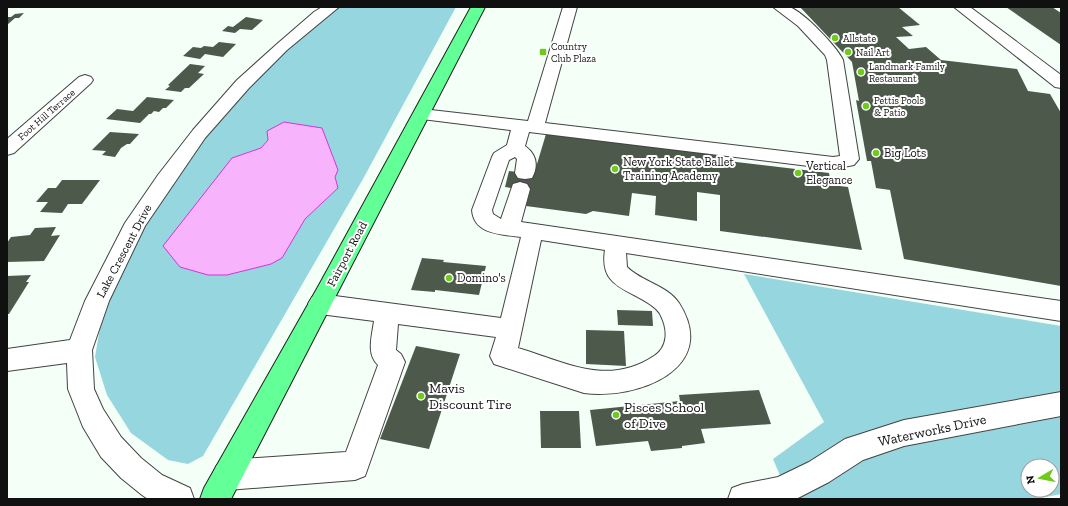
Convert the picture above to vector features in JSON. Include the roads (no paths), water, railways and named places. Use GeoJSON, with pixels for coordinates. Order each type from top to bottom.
{"type":"FeatureCollection","features":[{"type":"Feature","properties":{"kind":"main road","name":"Fairport Road"},"geometry":{"type":"LineString","coordinates":[[214,499],[422,114],[478,7]]}},
{"type":"Feature","properties":{"kind":"street","name":"Lake Crescent Drive"},"geometry":{"type":"LineString","coordinates":[[179,499],[152,485],[131,468],[111,448],[93,418],[81,389],[79,350],[97,302],[136,223],[165,180],[199,134],[243,84],[282,47],[319,15],[332,7]]}},
{"type":"Feature","properties":{"kind":"street"},"geometry":{"type":"LineString","coordinates":[[570,7],[528,126],[515,148],[501,157],[482,210],[483,218],[493,225],[1061,312]]}},
{"type":"Feature","properties":{"kind":"street"},"geometry":{"type":"LineString","coordinates":[[422,114],[833,163],[847,161],[850,159],[835,60],[832,54],[803,23],[780,7]]}},
{"type":"Feature","properties":{"kind":"street"},"geometry":{"type":"LineString","coordinates":[[960,7],[1061,83]]}},
{"type":"Feature","properties":{"kind":"street","name":"Foot Hill Terrace"},"geometry":{"type":"LineString","coordinates":[[7,149],[85,80]]}},
{"type":"Feature","properties":{"kind":"street"},"geometry":{"type":"LineString","coordinates":[[509,227],[528,162],[525,155],[515,148]]}},
{"type":"Feature","properties":{"kind":"street"},"geometry":{"type":"LineString","coordinates":[[533,230],[503,356],[518,358],[566,377],[596,383],[630,379],[657,369],[671,358],[678,344],[676,322],[669,307],[653,294],[628,282],[617,272],[615,261],[617,243]]}},
{"type":"Feature","properties":{"kind":"street"},"geometry":{"type":"LineString","coordinates":[[320,304],[510,329]]}},
{"type":"Feature","properties":{"kind":"street"},"geometry":{"type":"LineString","coordinates":[[227,475],[355,466],[392,362],[383,354],[386,312]]}},
{"type":"Feature","properties":{"kind":"street"},"geometry":{"type":"LineString","coordinates":[[7,360],[79,350]]}},
{"type":"Feature","properties":{"kind":"street","name":"Waterworks Drive"},"geometry":{"type":"LineString","coordinates":[[743,499],[781,491],[818,472],[855,449],[904,433],[1061,404]]}},
{"type":"Feature","properties":{"kind":"place","name":"Allstate"},"geometry":{"type":"Point","coordinates":[835,38]}},
{"type":"Feature","properties":{"kind":"place","name":"Country Club Plaza"},"geometry":{"type":"Point","coordinates":[543,52]}},
{"type":"Feature","properties":{"kind":"place","name":"Nail Art"},"geometry":{"type":"Point","coordinates":[848,52]}},
{"type":"Feature","properties":{"kind":"place","name":"Landmark Family Restaurant"},"geometry":{"type":"Point","coordinates":[861,72]}},
{"type":"Feature","properties":{"kind":"place","name":"Pettis Pools & Patio"},"geometry":{"type":"Point","coordinates":[866,106]}},
{"type":"Feature","properties":{"kind":"place","name":"Big Lots"},"geometry":{"type":"Point","coordinates":[876,153]}},
{"type":"Feature","properties":{"kind":"place","name":"New York State Ballet Training Academy"},"geometry":{"type":"Point","coordinates":[615,169]}},
{"type":"Feature","properties":{"kind":"place","name":"Vertical Elegance"},"geometry":{"type":"Point","coordinates":[798,173]}},
{"type":"Feature","properties":{"kind":"place","name":"Domino's"},"geometry":{"type":"Point","coordinates":[449,278]}},
{"type":"Feature","properties":{"kind":"place","name":"Mavis Discount Tire"},"geometry":{"type":"Point","coordinates":[421,396]}},
{"type":"Feature","properties":{"kind":"place","name":"Pisces School of Dive"},"geometry":{"type":"Point","coordinates":[616,415]}}]}
